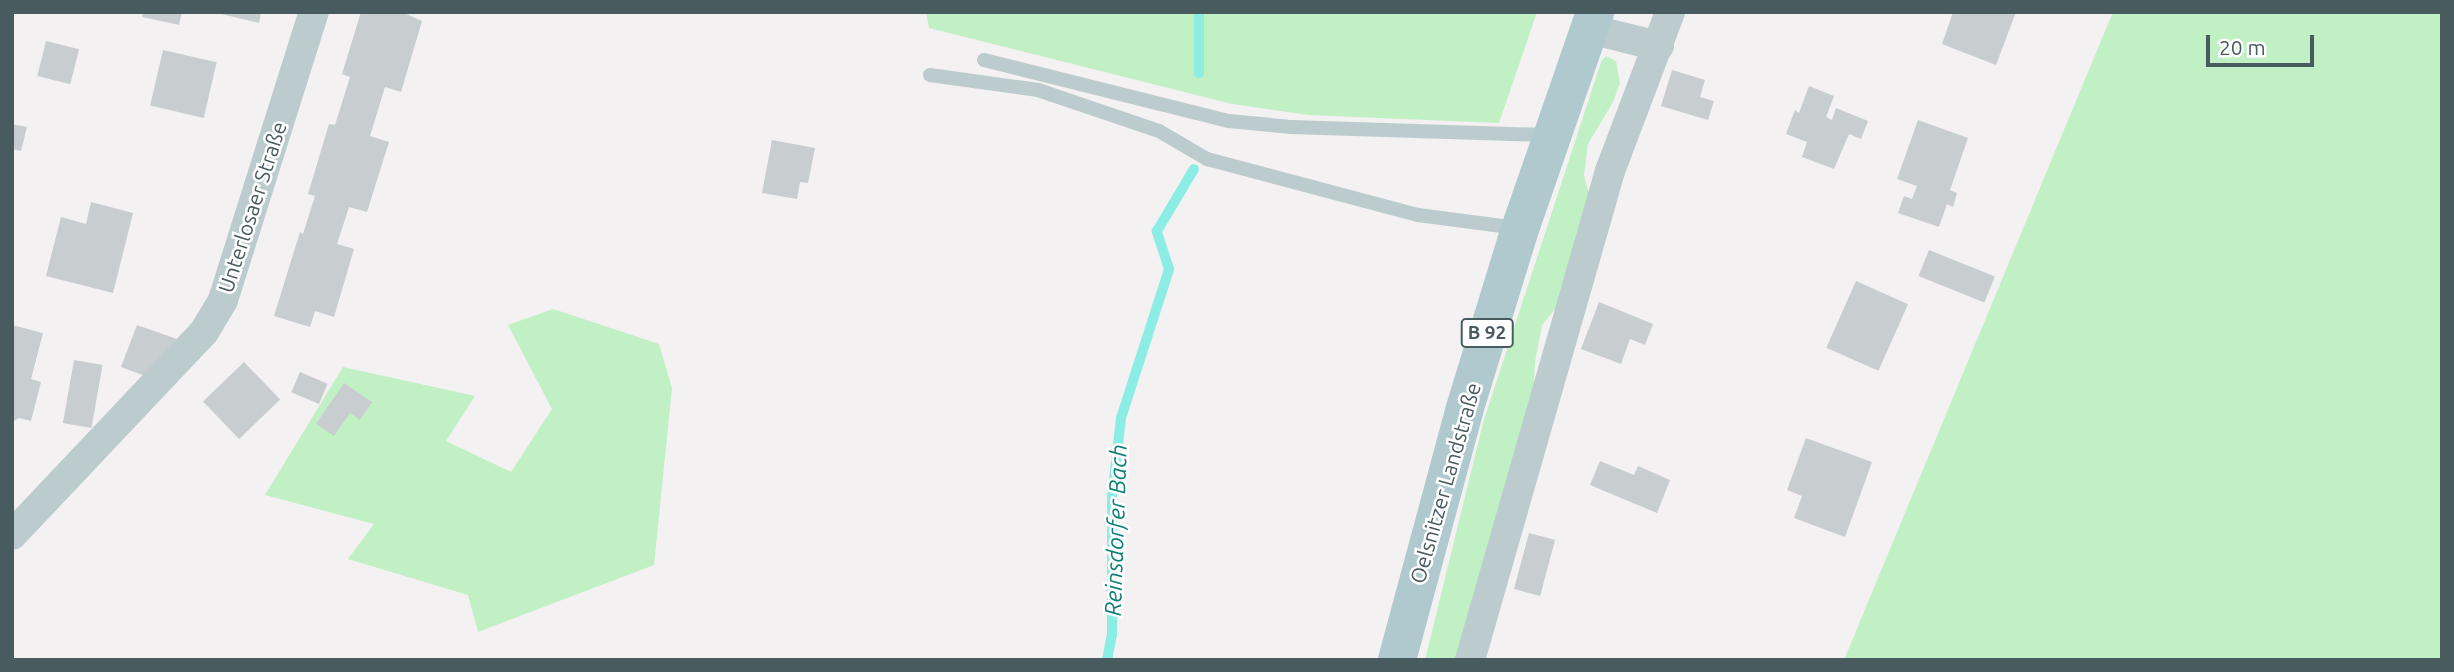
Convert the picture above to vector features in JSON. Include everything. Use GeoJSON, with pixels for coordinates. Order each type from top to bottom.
{"type":"FeatureCollection","features":[{"type":"Feature","properties":{"kind":"main road","name":"Oelsnitzer Landstraße"},"geometry":{"type":"LineString","coordinates":[[1397,660],[1464,411],[1520,229],[1592,21]]}},
{"type":"Feature","properties":{"kind":"street","name":"Unterlosaer Straße"},"geometry":{"type":"LineString","coordinates":[[12,535],[204,332],[223,300],[314,12]]}},
{"type":"Feature","properties":{"kind":"street"},"geometry":{"type":"LineString","coordinates":[[1470,660],[1610,171],[1670,12]]}},
{"type":"Feature","properties":{"kind":"street","name":"Oelsnitzer Landstraße"},"geometry":{"type":"LineString","coordinates":[[1592,21],[1659,46]]}},
{"type":"Feature","properties":{"kind":"lane"},"geometry":{"type":"LineString","coordinates":[[984,60],[1229,121],[1291,127],[1551,135]]}},
{"type":"Feature","properties":{"kind":"lane"},"geometry":{"type":"LineString","coordinates":[[930,75],[1038,90],[1158,131],[1207,159],[1418,215],[1520,229]]}},
{"type":"Feature","properties":{"kind":"green space"},"geometry":{"type":"Polygon","coordinates":[[[926,12],[1537,12],[1499,123],[1308,115],[1232,104],[929,28],[926,12]]]}},
{"type":"Feature","properties":{"kind":"green space"},"geometry":{"type":"Polygon","coordinates":[[[2113,12],[2442,12],[2442,660],[1844,660],[2113,12]]]}},
{"type":"Feature","properties":{"kind":"green space"},"geometry":{"type":"Polygon","coordinates":[[[1606,56],[1616,61],[1620,83],[1613,102],[1588,144],[1584,175],[1589,194],[1571,264],[1555,309],[1542,325],[1535,362],[1533,400],[1460,660],[1425,660],[1483,423],[1601,62],[1606,56]]]}},
{"type":"Feature","properties":{"kind":"green space"},"geometry":{"type":"Polygon","coordinates":[[[553,309],[659,344],[672,388],[654,565],[478,632],[468,595],[348,559],[374,524],[265,495],[343,367],[475,396],[446,441],[511,472],[552,409],[508,325],[553,309]]]}},
{"type":"Feature","properties":{"kind":"building"},"geometry":{"type":"Polygon","coordinates":[[[143,12],[182,12],[179,25],[142,17],[143,12]]]}},
{"type":"Feature","properties":{"kind":"building"},"geometry":{"type":"Polygon","coordinates":[[[213,12],[261,12],[259,23],[213,12]]]}},
{"type":"Feature","properties":{"kind":"building"},"geometry":{"type":"Polygon","coordinates":[[[361,12],[402,12],[422,21],[401,92],[385,87],[370,136],[389,142],[367,212],[349,207],[337,244],[354,249],[334,317],[315,311],[310,327],[274,316],[300,232],[303,234],[315,196],[308,194],[329,124],[335,125],[350,77],[342,74],[361,12]]]}},
{"type":"Feature","properties":{"kind":"building"},"geometry":{"type":"Polygon","coordinates":[[[1953,12],[2016,12],[1996,65],[1942,44],[1953,12]]]}},
{"type":"Feature","properties":{"kind":"building"},"geometry":{"type":"Polygon","coordinates":[[[46,41],[79,49],[70,84],[37,76],[46,41]]]}},
{"type":"Feature","properties":{"kind":"building"},"geometry":{"type":"Polygon","coordinates":[[[163,50],[217,62],[204,118],[150,106],[163,50]]]}},
{"type":"Feature","properties":{"kind":"building"},"geometry":{"type":"Polygon","coordinates":[[[1672,70],[1705,80],[1700,97],[1714,101],[1708,120],[1661,106],[1672,70]]]}},
{"type":"Feature","properties":{"kind":"building"},"geometry":{"type":"Polygon","coordinates":[[[1809,86],[1834,96],[1826,117],[1832,120],[1836,108],[1868,121],[1861,139],[1849,134],[1834,169],[1802,157],[1807,142],[1786,134],[1795,110],[1799,113],[1809,86]]]}},
{"type":"Feature","properties":{"kind":"building"},"geometry":{"type":"Polygon","coordinates":[[[1918,120],[1968,138],[1950,190],[1957,193],[1953,207],[1947,204],[1939,227],[1898,213],[1904,196],[1912,199],[1917,186],[1897,179],[1918,120]]]}},
{"type":"Feature","properties":{"kind":"building"},"geometry":{"type":"Polygon","coordinates":[[[12,124],[27,127],[21,151],[12,149],[12,124]]]}},
{"type":"Feature","properties":{"kind":"building"},"geometry":{"type":"Polygon","coordinates":[[[772,140],[815,148],[808,183],[800,182],[797,199],[762,193],[772,140]]]}},
{"type":"Feature","properties":{"kind":"building"},"geometry":{"type":"Polygon","coordinates":[[[91,202],[133,213],[113,293],[46,276],[61,217],[86,224],[91,202]]]}},
{"type":"Feature","properties":{"kind":"building"},"geometry":{"type":"Polygon","coordinates":[[[1929,250],[1995,277],[1984,303],[1919,276],[1929,250]]]}},
{"type":"Feature","properties":{"kind":"building"},"geometry":{"type":"Polygon","coordinates":[[[1856,281],[1908,304],[1878,371],[1826,348],[1856,281]]]}},
{"type":"Feature","properties":{"kind":"building"},"geometry":{"type":"Polygon","coordinates":[[[1599,302],[1653,324],[1645,345],[1630,339],[1621,364],[1581,349],[1599,302]]]}},
{"type":"Feature","properties":{"kind":"building"},"geometry":{"type":"Polygon","coordinates":[[[12,325],[43,333],[31,379],[41,382],[31,421],[19,418],[12,422],[12,325]]]}},
{"type":"Feature","properties":{"kind":"building"},"geometry":{"type":"Polygon","coordinates":[[[137,325],[177,339],[145,376],[121,367],[137,325]]]}},
{"type":"Feature","properties":{"kind":"building"},"geometry":{"type":"Polygon","coordinates":[[[74,360],[103,365],[91,428],[63,423],[74,360]]]}},
{"type":"Feature","properties":{"kind":"building"},"geometry":{"type":"Polygon","coordinates":[[[244,362],[280,399],[239,439],[203,402],[244,362]]]}},
{"type":"Feature","properties":{"kind":"building"},"geometry":{"type":"Polygon","coordinates":[[[300,372],[328,384],[319,404],[291,392],[300,372]]]}},
{"type":"Feature","properties":{"kind":"building"},"geometry":{"type":"Polygon","coordinates":[[[344,383],[372,402],[360,420],[350,413],[334,436],[316,424],[344,383]]]}},
{"type":"Feature","properties":{"kind":"building"},"geometry":{"type":"Polygon","coordinates":[[[1806,438],[1872,462],[1845,537],[1794,518],[1802,496],[1787,490],[1806,438]]]}},
{"type":"Feature","properties":{"kind":"building"},"geometry":{"type":"Polygon","coordinates":[[[1600,461],[1634,475],[1638,466],[1670,480],[1657,513],[1590,485],[1600,461]]]}},
{"type":"Feature","properties":{"kind":"building"},"geometry":{"type":"Polygon","coordinates":[[[1529,533],[1555,540],[1540,596],[1514,589],[1529,533]]]}},
{"type":"Feature","properties":{"kind":"waterway","name":"Reinsdorfer Bach"},"geometry":{"type":"LineString","coordinates":[[1199,12],[1199,73]]}},
{"type":"Feature","properties":{"kind":"waterway","name":"Reinsdorfer Bach"},"geometry":{"type":"LineString","coordinates":[[1107,660],[1112,634],[1112,496],[1121,418],[1169,269],[1157,231],[1194,169]]}}]}
